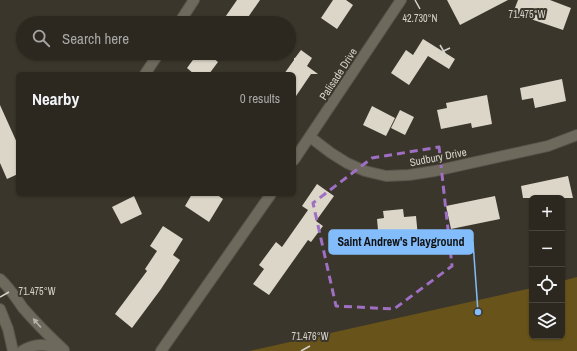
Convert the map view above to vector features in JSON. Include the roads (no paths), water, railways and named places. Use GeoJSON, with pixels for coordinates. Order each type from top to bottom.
{"type":"FeatureCollection","features":[{"type":"Feature","properties":{"kind":"street"},"geometry":{"type":"LineString","coordinates":[[184,16],[194,0]]}},
{"type":"Feature","properties":{"kind":"street","name":"Palisade Drive"},"geometry":{"type":"LineString","coordinates":[[296,157],[401,0]]}},
{"type":"Feature","properties":{"kind":"street"},"geometry":{"type":"LineString","coordinates":[[146,72],[154,60]]}},
{"type":"Feature","properties":{"kind":"street","name":"Sudbury Drive"},"geometry":{"type":"LineString","coordinates":[[310,137],[347,164],[365,171],[386,176],[409,175],[435,171],[548,146],[577,135]]}},
{"type":"Feature","properties":{"kind":"street"},"geometry":{"type":"LineString","coordinates":[[161,351],[269,196]]}},
{"type":"Feature","properties":{"kind":"street"},"geometry":{"type":"LineString","coordinates":[[0,279],[40,327],[65,351]]}},
{"type":"Feature","properties":{"kind":"street"},"geometry":{"type":"LineString","coordinates":[[0,308],[8,328],[13,351]]}},
{"type":"Feature","properties":{"kind":"street"},"geometry":{"type":"LineString","coordinates":[[22,351],[33,346],[45,345],[65,351]]}},
{"type":"Feature","properties":{"kind":"place","name":"Saint Andrew's Playground"},"geometry":{"type":"Point","coordinates":[478,312]}}]}
